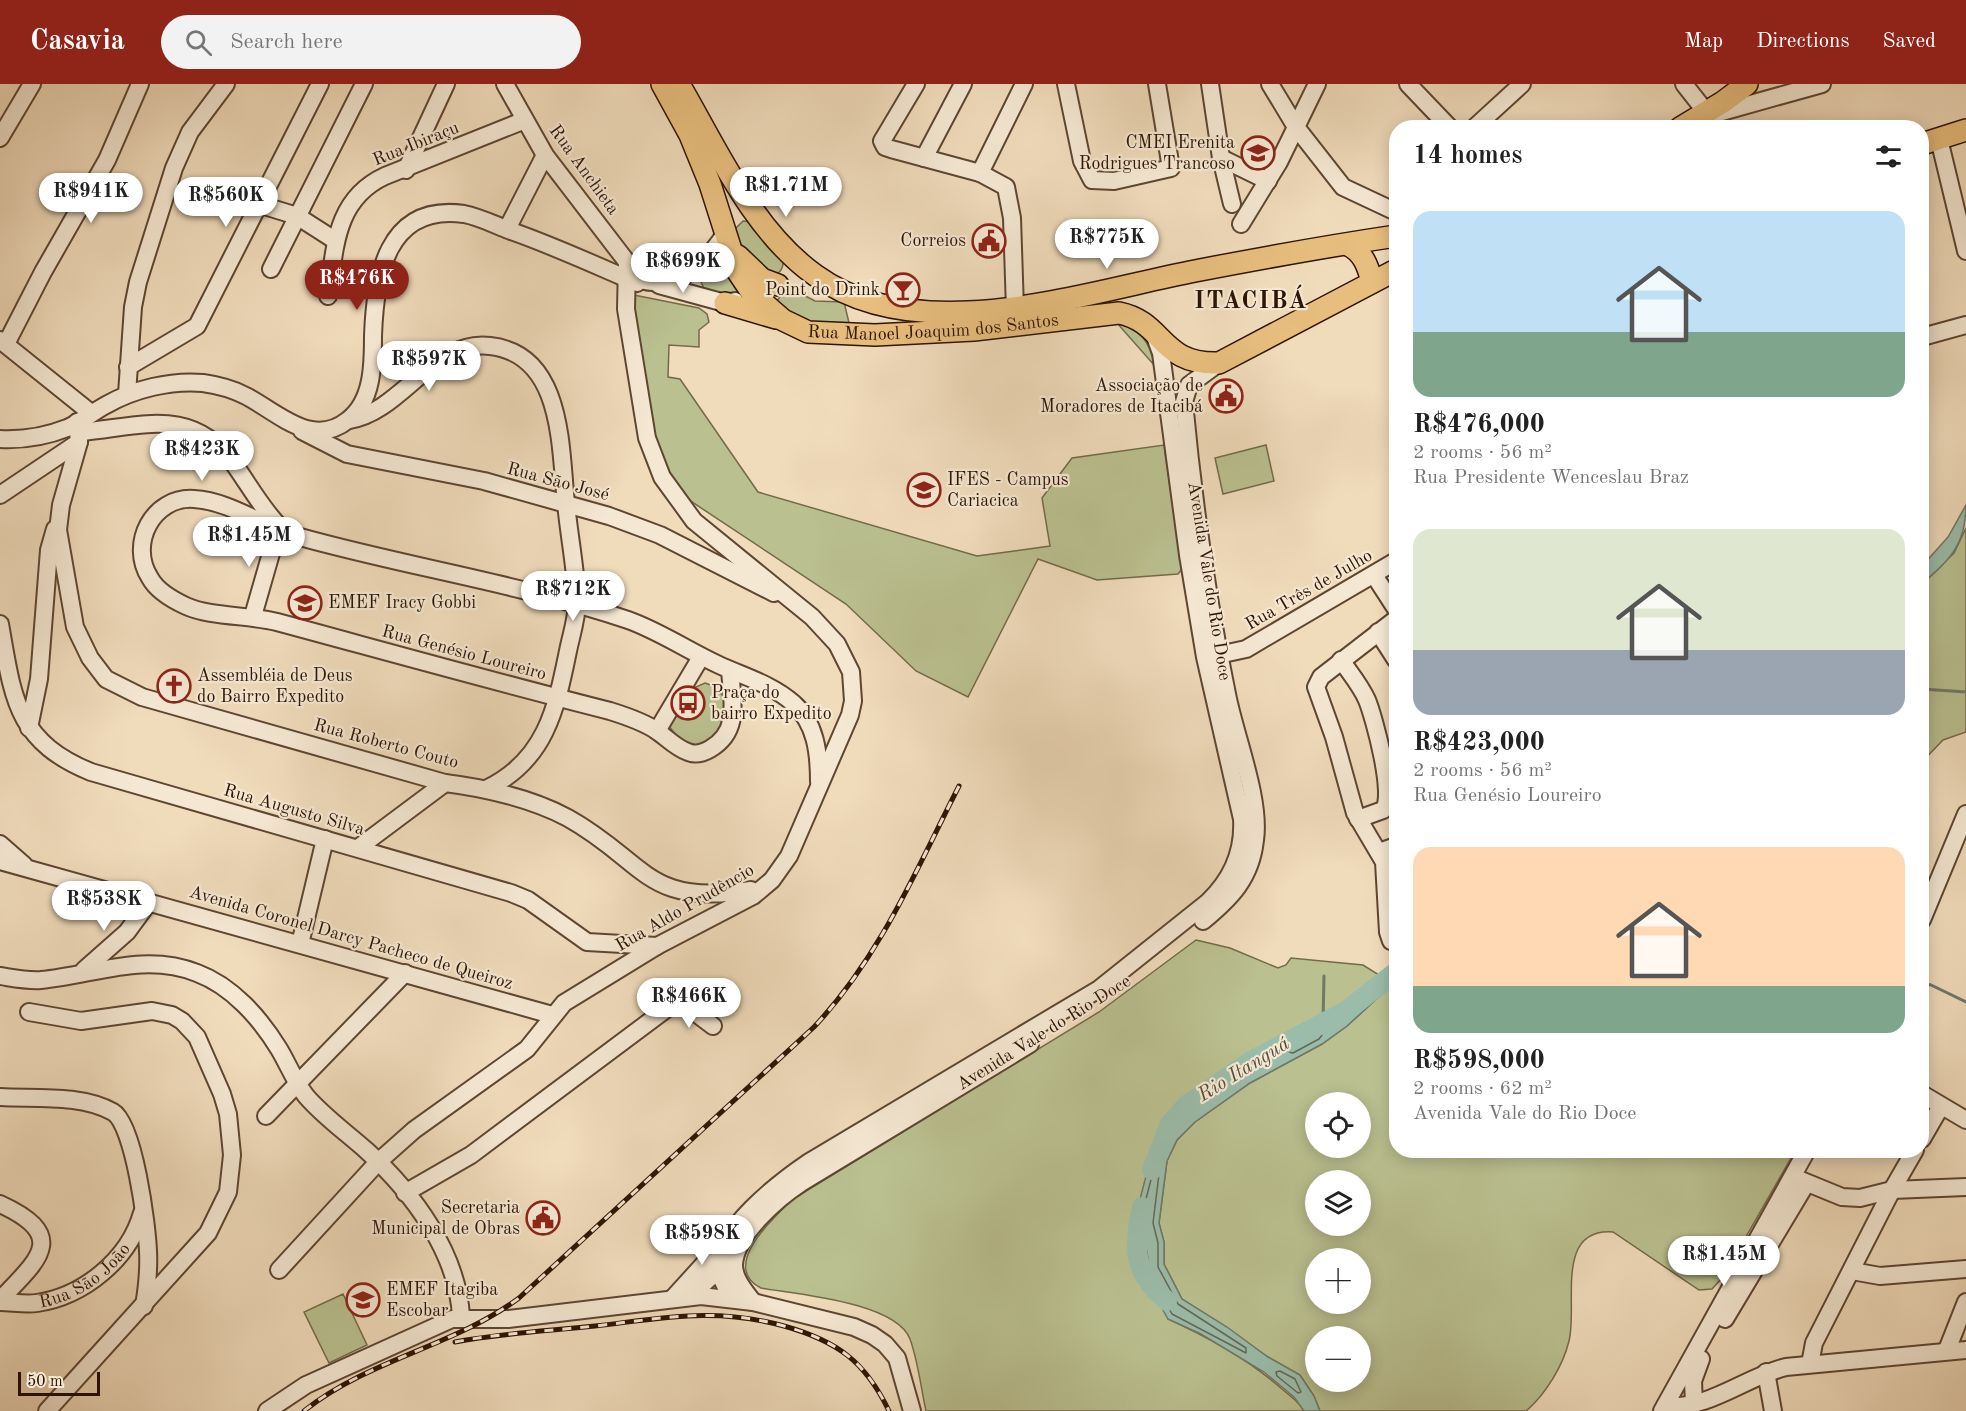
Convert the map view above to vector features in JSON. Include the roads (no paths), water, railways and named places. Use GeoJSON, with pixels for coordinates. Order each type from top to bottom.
{"type":"FeatureCollection","features":[{"type":"Feature","properties":{"kind":"main road","name":"Rua Manoel Joaquim dos Santos"},"geometry":{"type":"LineString","coordinates":[[662,84],[690,135],[710,184],[738,272],[752,293],[783,320],[807,332],[875,335],[974,330],[1109,313],[1133,317],[1152,330]]}},
{"type":"Feature","properties":{"kind":"main road","name":"Rua Manoel Joaquim dos Santos"},"geometry":{"type":"LineString","coordinates":[[679,84],[743,197],[800,263],[827,284],[863,300],[890,306],[937,312],[1015,309],[1237,263],[1389,237]]}},
{"type":"Feature","properties":{"kind":"main road"},"geometry":{"type":"LineString","coordinates":[[1693,120],[1747,84]]}},
{"type":"Feature","properties":{"kind":"main road"},"geometry":{"type":"LineString","coordinates":[[1930,141],[1966,130]]}},
{"type":"Feature","properties":{"kind":"main road"},"geometry":{"type":"LineString","coordinates":[[764,222],[751,216],[738,216],[731,219],[727,240],[762,279],[778,285]]}},
{"type":"Feature","properties":{"kind":"main road"},"geometry":{"type":"LineString","coordinates":[[1384,276],[1372,260],[1389,238]]}},
{"type":"Feature","properties":{"kind":"main road"},"geometry":{"type":"LineString","coordinates":[[1348,245],[1356,249],[1364,260],[1384,276]]}},
{"type":"Feature","properties":{"kind":"main road"},"geometry":{"type":"LineString","coordinates":[[752,293],[764,292],[778,285],[800,263]]}},
{"type":"Feature","properties":{"kind":"main road","name":"Avenida Vale do Rio Doce"},"geometry":{"type":"LineString","coordinates":[[1219,363],[1384,276]]}},
{"type":"Feature","properties":{"kind":"main road"},"geometry":{"type":"LineString","coordinates":[[863,300],[862,316],[875,335]]}},
{"type":"Feature","properties":{"kind":"main road"},"geometry":{"type":"LineString","coordinates":[[716,301],[783,320]]}},
{"type":"Feature","properties":{"kind":"main road"},"geometry":{"type":"LineString","coordinates":[[1152,330],[1183,358],[1201,364],[1219,363]]}},
{"type":"Feature","properties":{"kind":"street"},"geometry":{"type":"LineString","coordinates":[[0,138],[32,84]]}},
{"type":"Feature","properties":{"kind":"street"},"geometry":{"type":"LineString","coordinates":[[82,427],[3,342],[107,160],[140,84]]}},
{"type":"Feature","properties":{"kind":"street"},"geometry":{"type":"LineString","coordinates":[[127,394],[138,282],[174,168],[194,125],[226,84]]}},
{"type":"Feature","properties":{"kind":"street"},"geometry":{"type":"LineString","coordinates":[[128,368],[197,326],[320,84]]}},
{"type":"Feature","properties":{"kind":"street"},"geometry":{"type":"LineString","coordinates":[[271,269],[364,84]]}},
{"type":"Feature","properties":{"kind":"street"},"geometry":{"type":"LineString","coordinates":[[406,170],[446,84]]}},
{"type":"Feature","properties":{"kind":"street","name":"Rua Anchieta"},"geometry":{"type":"LineString","coordinates":[[505,84],[545,155],[621,253],[634,280]]}},
{"type":"Feature","properties":{"kind":"street"},"geometry":{"type":"LineString","coordinates":[[916,84],[882,141],[885,147],[980,173],[1006,187],[1012,218],[1015,309]]}},
{"type":"Feature","properties":{"kind":"street"},"geometry":{"type":"LineString","coordinates":[[924,158],[963,84]]}},
{"type":"Feature","properties":{"kind":"street"},"geometry":{"type":"LineString","coordinates":[[980,173],[1024,84]]}},
{"type":"Feature","properties":{"kind":"street"},"geometry":{"type":"LineString","coordinates":[[1066,84],[1082,161],[1092,180],[1114,181],[1171,168],[1157,84]]}},
{"type":"Feature","properties":{"kind":"street"},"geometry":{"type":"LineString","coordinates":[[1210,84],[1221,158],[1232,204]]}},
{"type":"Feature","properties":{"kind":"street"},"geometry":{"type":"LineString","coordinates":[[1270,84],[1296,127],[1343,187],[1389,204]]}},
{"type":"Feature","properties":{"kind":"street"},"geometry":{"type":"LineString","coordinates":[[1240,224],[1268,181],[1317,84]]}},
{"type":"Feature","properties":{"kind":"street"},"geometry":{"type":"LineString","coordinates":[[1408,84],[1442,120]]}},
{"type":"Feature","properties":{"kind":"street"},"geometry":{"type":"LineString","coordinates":[[1684,84],[1706,112],[1712,115],[1822,84]]}},
{"type":"Feature","properties":{"kind":"street"},"geometry":{"type":"LineString","coordinates":[[1481,120],[1510,88]]}},
{"type":"Feature","properties":{"kind":"street","name":"Rua Ibiraçu"},"geometry":{"type":"LineString","coordinates":[[327,296],[340,222],[360,194],[375,181],[525,120]]}},
{"type":"Feature","properties":{"kind":"street"},"geometry":{"type":"LineString","coordinates":[[1930,141],[1966,251]]}},
{"type":"Feature","properties":{"kind":"street"},"geometry":{"type":"LineString","coordinates":[[507,230],[545,155]]}},
{"type":"Feature","properties":{"kind":"street"},"geometry":{"type":"LineString","coordinates":[[1221,158],[1268,181]]}},
{"type":"Feature","properties":{"kind":"street"},"geometry":{"type":"LineString","coordinates":[[258,204],[297,216],[336,241]]}},
{"type":"Feature","properties":{"kind":"street"},"geometry":{"type":"LineString","coordinates":[[349,420],[367,392],[372,362],[377,282],[384,258],[396,239],[413,223],[443,213],[473,216],[634,280],[716,301],[752,293]]}},
{"type":"Feature","properties":{"kind":"street"},"geometry":{"type":"LineString","coordinates":[[634,280],[653,283],[672,281],[696,268],[727,240]]}},
{"type":"Feature","properties":{"kind":"street"},"geometry":{"type":"LineString","coordinates":[[696,268],[699,288],[716,301]]}},
{"type":"Feature","properties":{"kind":"street","name":"Rua Aldo Prudêncio"},"geometry":{"type":"LineString","coordinates":[[279,1270],[378,1162],[414,1130],[522,1053],[535,1041],[552,1015],[573,998],[657,946],[764,888],[783,868],[819,784],[844,735],[850,715],[853,684],[851,672],[837,644],[812,617],[694,521],[662,477],[647,438],[626,309],[634,280]]}},
{"type":"Feature","properties":{"kind":"street"},"geometry":{"type":"LineString","coordinates":[[1929,335],[1966,326]]}},
{"type":"Feature","properties":{"kind":"street","name":"Avenida Vale do Rio Doce"},"geometry":{"type":"LineString","coordinates":[[681,1297],[736,1255],[749,1231],[789,1191],[1105,998],[1233,895],[1250,865],[1256,828],[1188,555],[1161,353],[1152,330]]}},
{"type":"Feature","properties":{"kind":"street"},"geometry":{"type":"LineString","coordinates":[[296,428],[318,430],[360,418],[383,407],[434,366],[453,355],[473,347],[489,345],[510,351],[529,364],[551,398],[558,424],[577,605],[558,698],[533,753],[514,773],[486,789]]}},
{"type":"Feature","properties":{"kind":"street","name":"Avenida Vale do Rio Doce"},"geometry":{"type":"LineString","coordinates":[[719,1270],[722,1248],[730,1234],[766,1195],[793,1173],[1099,988],[1208,902],[1224,886],[1239,857],[1242,819],[1212,656],[1208,587],[1184,402],[1190,385],[1219,363]]}},
{"type":"Feature","properties":{"kind":"street","name":"Rua São José"},"geometry":{"type":"LineString","coordinates":[[82,427],[127,394],[156,387],[203,383],[237,391],[296,428],[347,454],[484,481],[609,516],[660,535],[798,606]]}},
{"type":"Feature","properties":{"kind":"street"},"geometry":{"type":"LineString","coordinates":[[0,439],[82,427],[166,423],[191,427],[228,456],[281,531],[253,616]]}},
{"type":"Feature","properties":{"kind":"street"},"geometry":{"type":"LineString","coordinates":[[0,495],[82,427]]}},
{"type":"Feature","properties":{"kind":"street","name":"Rua Roberto Couto"},"geometry":{"type":"LineString","coordinates":[[82,427],[59,517],[58,530],[75,627],[90,658],[106,679],[142,697],[445,783],[486,789],[565,817],[651,880],[667,888],[704,895],[764,888]]}},
{"type":"Feature","properties":{"kind":"street","name":"Rua Genésio Loureiro"},"geometry":{"type":"LineString","coordinates":[[730,670],[734,718],[731,727],[720,743],[704,752],[694,754],[679,748],[657,731],[622,715],[253,616],[195,609],[163,593],[153,583],[144,566],[144,535],[153,515],[161,507],[182,499],[193,499],[219,504],[281,531],[577,605],[649,629],[701,657],[730,670],[785,696],[804,714],[810,725],[819,755],[819,784]]}},
{"type":"Feature","properties":{"kind":"street"},"geometry":{"type":"LineString","coordinates":[[29,728],[42,655],[49,550],[59,517]]}},
{"type":"Feature","properties":{"kind":"street","name":"Rua Três de Julho"},"geometry":{"type":"LineString","coordinates":[[1212,656],[1246,649],[1389,565]]}},
{"type":"Feature","properties":{"kind":"street"},"geometry":{"type":"LineString","coordinates":[[1374,575],[1389,598]]}},
{"type":"Feature","properties":{"kind":"street","name":"Rua Augusto Silva"},"geometry":{"type":"LineString","coordinates":[[0,624],[12,687],[29,728],[55,754],[91,772],[519,896],[587,942],[657,946]]}},
{"type":"Feature","properties":{"kind":"street"},"geometry":{"type":"LineString","coordinates":[[1389,625],[1341,660],[1317,683],[1358,819],[1379,852],[1385,868],[1389,935]]}},
{"type":"Feature","properties":{"kind":"street"},"geometry":{"type":"LineString","coordinates":[[1378,632],[1389,649]]}},
{"type":"Feature","properties":{"kind":"street"},"geometry":{"type":"LineString","coordinates":[[657,731],[701,657]]}},
{"type":"Feature","properties":{"kind":"street"},"geometry":{"type":"LineString","coordinates":[[1341,660],[1370,707],[1378,737],[1388,798],[1383,810],[1358,819]]}},
{"type":"Feature","properties":{"kind":"street"},"geometry":{"type":"LineString","coordinates":[[358,848],[445,783]]}},
{"type":"Feature","properties":{"kind":"street"},"geometry":{"type":"LineString","coordinates":[[1929,903],[1966,814]]}},
{"type":"Feature","properties":{"kind":"street"},"geometry":{"type":"LineString","coordinates":[[300,944],[325,839]]}},
{"type":"Feature","properties":{"kind":"street"},"geometry":{"type":"LineString","coordinates":[[0,844],[25,867]]}},
{"type":"Feature","properties":{"kind":"street"},"geometry":{"type":"LineString","coordinates":[[1379,852],[1389,848]]}},
{"type":"Feature","properties":{"kind":"street","name":"Avenida Coronel Darcy Pacheco de Queiroz"},"geometry":{"type":"LineString","coordinates":[[0,861],[552,1015]]}},
{"type":"Feature","properties":{"kind":"street"},"geometry":{"type":"LineString","coordinates":[[69,976],[81,972],[111,949],[149,902]]}},
{"type":"Feature","properties":{"kind":"street"},"geometry":{"type":"LineString","coordinates":[[0,976],[38,981],[108,967],[145,963],[179,967],[222,986],[255,1015],[279,1048],[297,1083],[313,1103],[378,1162],[405,1193],[432,1230],[449,1263],[459,1292],[461,1317]]}},
{"type":"Feature","properties":{"kind":"street"},"geometry":{"type":"LineString","coordinates":[[266,1116],[405,973]]}},
{"type":"Feature","properties":{"kind":"street"},"geometry":{"type":"LineString","coordinates":[[405,1193],[471,1155],[669,1007],[686,1005],[713,1026]]}},
{"type":"Feature","properties":{"kind":"street"},"geometry":{"type":"LineString","coordinates":[[29,1012],[81,1021],[143,1011],[172,1015],[183,1021],[197,1037],[222,1094],[228,1114],[232,1155],[228,1192],[223,1206],[200,1244],[47,1411]]}},
{"type":"Feature","properties":{"kind":"street"},"geometry":{"type":"LineString","coordinates":[[0,1097],[80,1102],[115,1113],[121,1118],[129,1137],[148,1252],[144,1306]]}},
{"type":"Feature","properties":{"kind":"street"},"geometry":{"type":"LineString","coordinates":[[1929,1098],[1966,1120]]}},
{"type":"Feature","properties":{"kind":"street"},"geometry":{"type":"LineString","coordinates":[[1929,1127],[1941,1106]]}},
{"type":"Feature","properties":{"kind":"street"},"geometry":{"type":"LineString","coordinates":[[1694,1404],[1693,1381],[1697,1366],[1800,1180],[1805,1158]]}},
{"type":"Feature","properties":{"kind":"street"},"geometry":{"type":"LineString","coordinates":[[1810,1364],[1814,1343],[1910,1158]]}},
{"type":"Feature","properties":{"kind":"street"},"geometry":{"type":"LineString","coordinates":[[1800,1180],[1842,1197],[1860,1198],[1892,1190],[1966,1187]]}},
{"type":"Feature","properties":{"kind":"street"},"geometry":{"type":"LineString","coordinates":[[1664,1409],[1800,1180]]}},
{"type":"Feature","properties":{"kind":"street"},"geometry":{"type":"LineString","coordinates":[[0,1204],[27,1218],[39,1233],[42,1243],[41,1253],[33,1267],[0,1301]]}},
{"type":"Feature","properties":{"kind":"street","name":"Rua São João"},"geometry":{"type":"LineString","coordinates":[[0,1301],[37,1303],[52,1299],[98,1276],[110,1266],[130,1241],[142,1209]]}},
{"type":"Feature","properties":{"kind":"street"},"geometry":{"type":"LineString","coordinates":[[681,1297],[730,1234]]}},
{"type":"Feature","properties":{"kind":"street"},"geometry":{"type":"LineString","coordinates":[[736,1255],[737,1278],[753,1302]]}},
{"type":"Feature","properties":{"kind":"street"},"geometry":{"type":"LineString","coordinates":[[1852,1271],[1880,1276],[1966,1269]]}},
{"type":"Feature","properties":{"kind":"street"},"geometry":{"type":"LineString","coordinates":[[719,1270],[732,1298]]}},
{"type":"Feature","properties":{"kind":"street"},"geometry":{"type":"LineString","coordinates":[[267,1411],[306,1385],[447,1321],[461,1317],[508,1319],[681,1297],[732,1298],[753,1302],[854,1328],[879,1339],[897,1358],[912,1411]]}},
{"type":"Feature","properties":{"kind":"street"},"geometry":{"type":"LineString","coordinates":[[1947,1350],[1966,1302]]}},
{"type":"Feature","properties":{"kind":"street"},"geometry":{"type":"LineString","coordinates":[[1664,1409],[1694,1404],[1766,1372],[1786,1366],[1966,1350]]}},
{"type":"Feature","properties":{"kind":"street"},"geometry":{"type":"LineString","coordinates":[[1766,1372],[1773,1411]]}},
{"type":"Feature","properties":{"kind":"water"},"geometry":{"type":"Polygon","coordinates":[[[1966,505],[1963,531],[1955,550],[1929,578],[1929,558],[1948,537],[1966,505]]]}},
{"type":"Feature","properties":{"kind":"water","name":"Rio Itanguá"},"geometry":{"type":"Polygon","coordinates":[[[1389,974],[1389,987],[1347,1026],[1322,1044],[1250,1083],[1195,1122],[1177,1140],[1167,1161],[1159,1223],[1164,1242],[1164,1264],[1182,1299],[1227,1327],[1268,1357],[1300,1375],[1305,1382],[1305,1392],[1311,1392],[1320,1411],[1304,1411],[1294,1397],[1264,1372],[1201,1334],[1168,1319],[1145,1278],[1135,1218],[1151,1157],[1190,1110],[1301,1033],[1343,1015],[1389,974]]]}},
{"type":"Feature","properties":{"kind":"waterway"},"geometry":{"type":"LineString","coordinates":[[1929,689],[1966,692]]}},
{"type":"Feature","properties":{"kind":"waterway"},"geometry":{"type":"LineString","coordinates":[[1323,1022],[1324,976]]}},
{"type":"Feature","properties":{"kind":"waterway","name":"Rio Itanguá"},"geometry":{"type":"LineString","coordinates":[[1152,1170],[1170,1124],[1187,1105],[1251,1061],[1346,1011],[1389,977]]}},
{"type":"Feature","properties":{"kind":"waterway"},"geometry":{"type":"LineString","coordinates":[[1929,985],[1966,1002]]}},
{"type":"Feature","properties":{"kind":"waterway","name":"Rio Itanguá"},"geometry":{"type":"LineString","coordinates":[[1142,1207],[1137,1235],[1138,1259],[1147,1280],[1167,1301]]}},
{"type":"Feature","properties":{"kind":"railway"},"geometry":{"type":"LineString","coordinates":[[304,1411],[329,1393],[356,1378],[467,1329],[519,1298],[814,1027],[837,1000],[878,942],[912,881],[959,786]]}},
{"type":"Feature","properties":{"kind":"railway"},"geometry":{"type":"LineString","coordinates":[[455,1342],[507,1334],[667,1317],[712,1316],[759,1320],[803,1332],[834,1346],[847,1355],[870,1379],[889,1411]]}},
{"type":"Feature","properties":{"kind":"place","name":"CMEI Erenita Rodrigues Trancoso"},"geometry":{"type":"Point","coordinates":[1258,153]}},
{"type":"Feature","properties":{"kind":"place","name":"Correios"},"geometry":{"type":"Point","coordinates":[989,241]}},
{"type":"Feature","properties":{"kind":"place","name":"Point do Drink"},"geometry":{"type":"Point","coordinates":[903,290]}},
{"type":"Feature","properties":{"kind":"place","name":"Associação de Moradores de Itacibá"},"geometry":{"type":"Point","coordinates":[1226,396]}},
{"type":"Feature","properties":{"kind":"place","name":"IFES - Campus Cariacica"},"geometry":{"type":"Point","coordinates":[924,490]}},
{"type":"Feature","properties":{"kind":"place","name":"EMEF Iracy Gobbi"},"geometry":{"type":"Point","coordinates":[305,603]}},
{"type":"Feature","properties":{"kind":"place","name":"Assembléia de Deus do Bairro Expedito"},"geometry":{"type":"Point","coordinates":[174,686]}},
{"type":"Feature","properties":{"kind":"place","name":"Praça do bairro Expedito"},"geometry":{"type":"Point","coordinates":[688,703]}},
{"type":"Feature","properties":{"kind":"place","name":"Secretaria Municipal de Obras"},"geometry":{"type":"Point","coordinates":[543,1218]}},
{"type":"Feature","properties":{"kind":"place","name":"EMEF Itagiba Escobar"},"geometry":{"type":"Point","coordinates":[363,1300]}},
{"type":"Feature","properties":{"kind":"district","name":"ITACIBÁ"},"geometry":{"type":"Point","coordinates":[1251,302]}}]}
